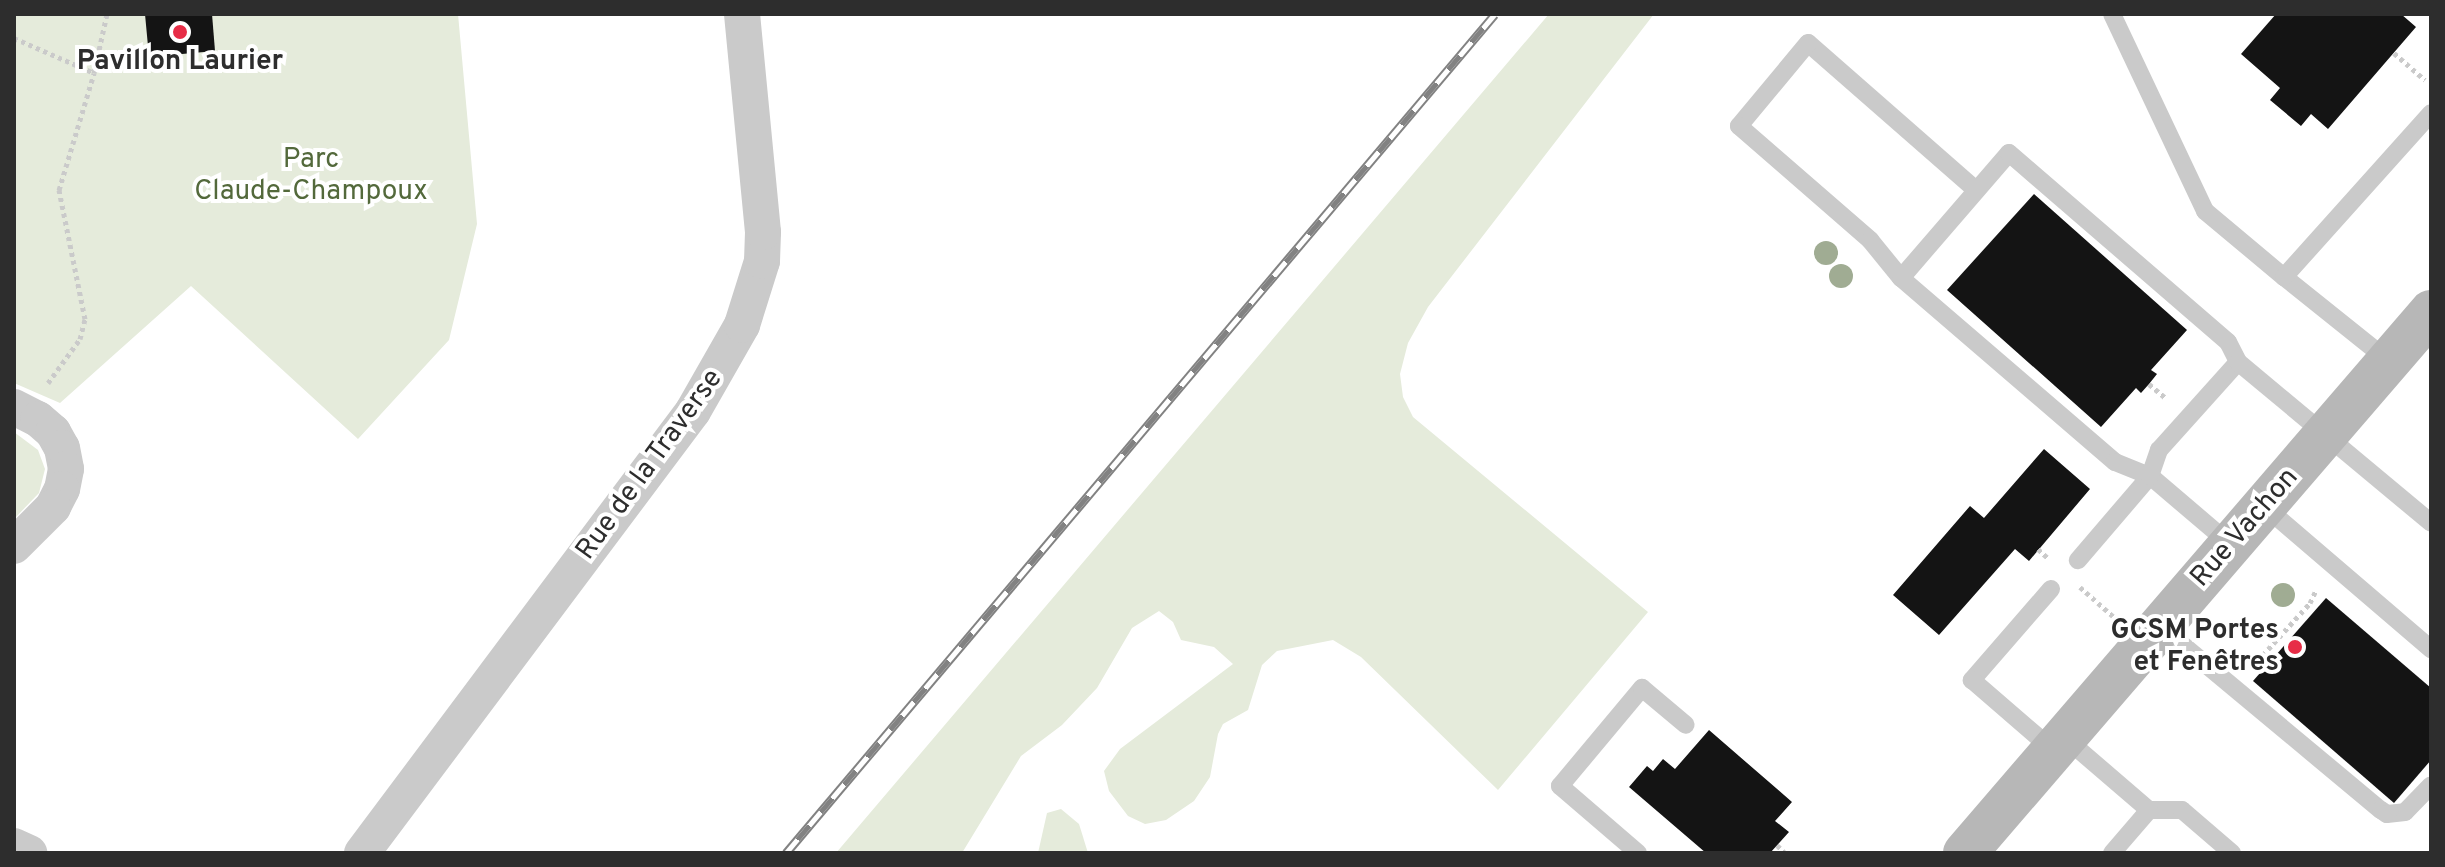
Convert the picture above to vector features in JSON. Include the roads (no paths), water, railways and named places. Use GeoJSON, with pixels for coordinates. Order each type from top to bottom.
{"type":"FeatureCollection","features":[{"type":"Feature","properties":{"kind":"street","name":"Rue de la Traverse"},"geometry":{"type":"LineString","coordinates":[[362,853],[693,411],[710,387],[742,325],[762,261],[763,232],[742,14]]}},
{"type":"Feature","properties":{"kind":"street","name":"Rue Vachon"},"geometry":{"type":"LineString","coordinates":[[1965,853],[2431,312]]}},
{"type":"Feature","properties":{"kind":"street"},"geometry":{"type":"LineString","coordinates":[[14,546],[53,507],[65,479],[64,458],[57,438],[43,423],[20,410]]}},
{"type":"Feature","properties":{"kind":"street"},"geometry":{"type":"LineString","coordinates":[[14,846],[29,853]]}},
{"type":"Feature","properties":{"kind":"lane"},"geometry":{"type":"LineString","coordinates":[[2112,14],[2205,211],[2389,361]]}},
{"type":"Feature","properties":{"kind":"lane"},"geometry":{"type":"LineString","coordinates":[[1976,190],[1808,43],[1739,126],[1870,240],[1901,278],[2115,462],[2150,476],[2231,544]]}},
{"type":"Feature","properties":{"kind":"lane"},"geometry":{"type":"LineString","coordinates":[[2284,277],[2431,113]]}},
{"type":"Feature","properties":{"kind":"lane"},"geometry":{"type":"LineString","coordinates":[[1901,278],[2009,153],[2228,342],[2238,362],[2431,523]]}},
{"type":"Feature","properties":{"kind":"lane"},"geometry":{"type":"LineString","coordinates":[[2078,560],[2150,476],[2159,450],[2238,362]]}},
{"type":"Feature","properties":{"kind":"lane"},"geometry":{"type":"LineString","coordinates":[[2264,506],[2431,649]]}},
{"type":"Feature","properties":{"kind":"lane"},"geometry":{"type":"LineString","coordinates":[[2051,589],[1972,680],[2149,810],[2182,810],[2232,853]]}},
{"type":"Feature","properties":{"kind":"lane"},"geometry":{"type":"LineString","coordinates":[[2160,626],[2387,814],[2405,812],[2431,785]]}},
{"type":"Feature","properties":{"kind":"lane"},"geometry":{"type":"LineString","coordinates":[[1638,853],[1560,786],[1642,688],[1686,725]]}},
{"type":"Feature","properties":{"kind":"lane"},"geometry":{"type":"LineString","coordinates":[[2112,853],[2149,810]]}},
{"type":"Feature","properties":{"kind":"railway"},"geometry":{"type":"LineString","coordinates":[[786,853],[1495,14]]}},
{"type":"Feature","properties":{"kind":"place","name":"Pavillon Laurier"},"geometry":{"type":"Point","coordinates":[180,32]}},
{"type":"Feature","properties":{"kind":"place","name":"GCSM Portes et Fenêtres"},"geometry":{"type":"Point","coordinates":[2295,647]}},
{"type":"Feature","properties":{"kind":"park label","name":"Parc Claude-Champoux"},"geometry":{"type":"Point","coordinates":[311,176]}}]}
